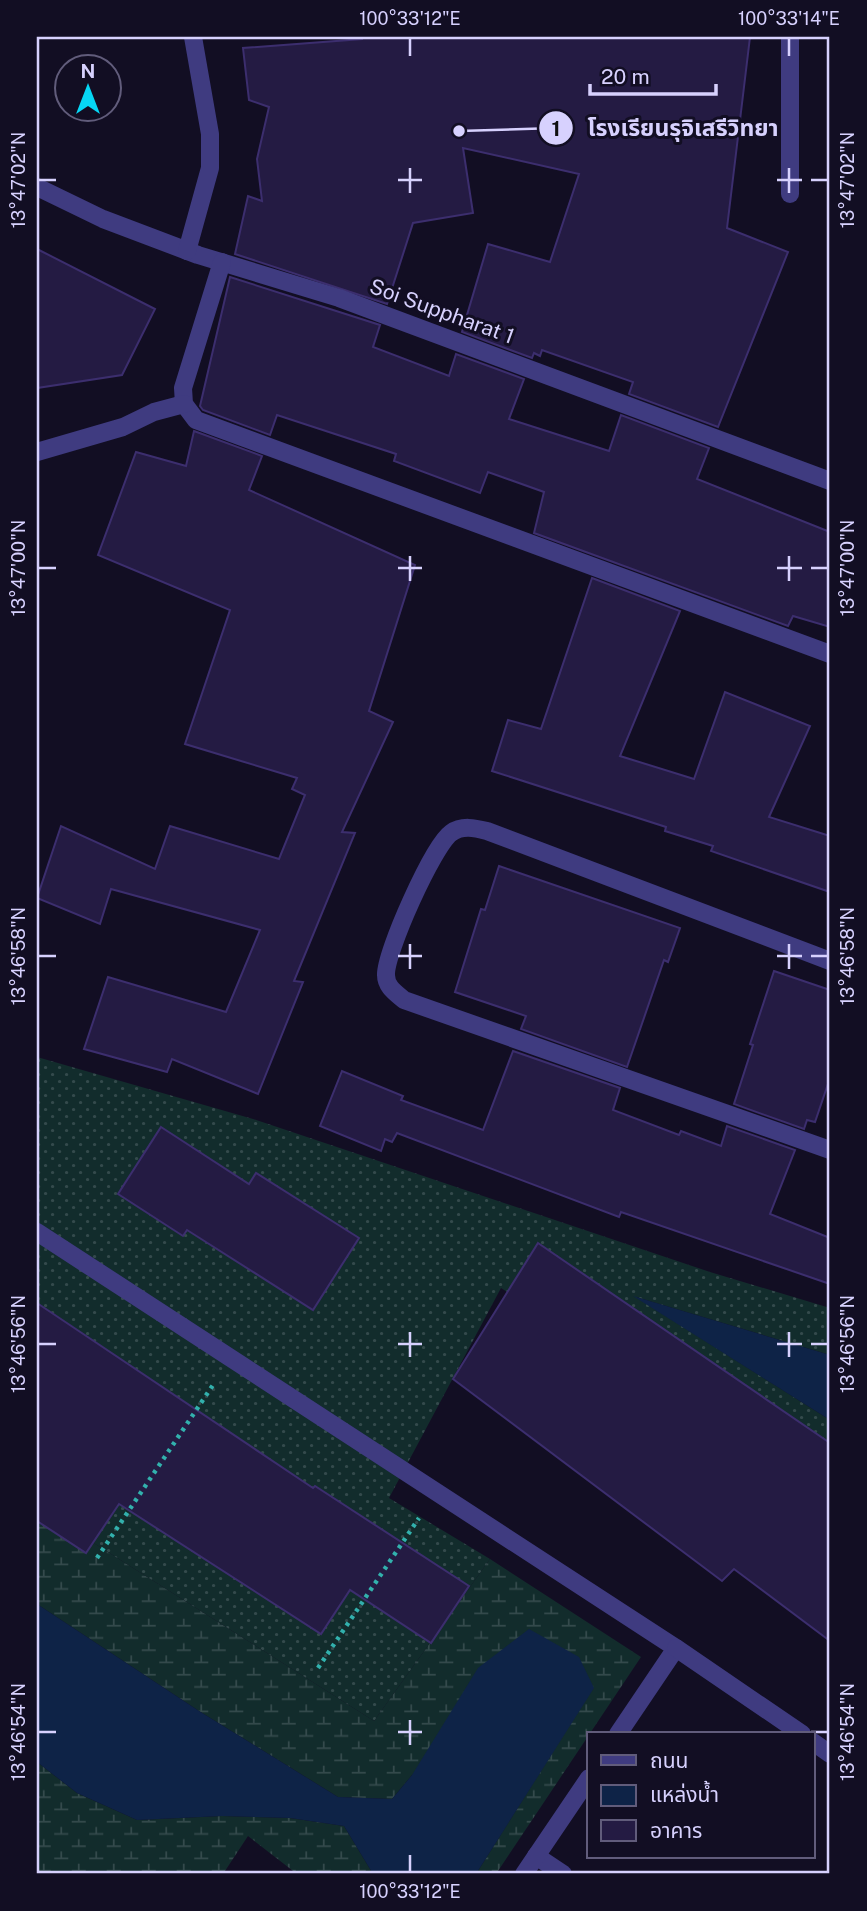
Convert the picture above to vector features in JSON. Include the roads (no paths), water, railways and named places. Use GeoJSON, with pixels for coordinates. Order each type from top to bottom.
{"type":"FeatureCollection","features":[{"type":"Feature","properties":{"kind":"street"},"geometry":{"type":"LineString","coordinates":[[187,251],[210,168],[210,134],[193,37]]}},
{"type":"Feature","properties":{"kind":"street"},"geometry":{"type":"LineString","coordinates":[[790,37],[790,194]]}},
{"type":"Feature","properties":{"kind":"street","name":"Soi Suppharat 1"},"geometry":{"type":"LineString","coordinates":[[37,187],[103,219],[187,251],[339,298],[830,481]]}},
{"type":"Feature","properties":{"kind":"street"},"geometry":{"type":"LineString","coordinates":[[222,262],[183,388],[184,404],[196,420],[830,654]]}},
{"type":"Feature","properties":{"kind":"street"},"geometry":{"type":"LineString","coordinates":[[37,452],[123,427],[154,412],[184,404]]}},
{"type":"Feature","properties":{"kind":"street"},"geometry":{"type":"LineString","coordinates":[[830,961],[487,831],[466,827],[452,832],[437,848],[391,949],[385,976],[391,990],[404,1000],[830,1150]]}},
{"type":"Feature","properties":{"kind":"street"},"geometry":{"type":"LineString","coordinates":[[37,1233],[676,1648],[799,1732]]}},
{"type":"Feature","properties":{"kind":"street"},"geometry":{"type":"LineString","coordinates":[[619,1732],[676,1648]]}},
{"type":"Feature","properties":{"kind":"street"},"geometry":{"type":"LineString","coordinates":[[814,1743],[830,1754]]}},
{"type":"Feature","properties":{"kind":"street"},"geometry":{"type":"LineString","coordinates":[[524,1874],[587,1781]]}},
{"type":"Feature","properties":{"kind":"street"},"geometry":{"type":"LineString","coordinates":[[536,1856],[563,1874]]}},
{"type":"Feature","properties":{"kind":"water"},"geometry":{"type":"Polygon","coordinates":[[[633,1296],[830,1355],[830,1420],[633,1296]]]}},
{"type":"Feature","properties":{"kind":"water"},"geometry":{"type":"Polygon","coordinates":[[[37,1604],[199,1711],[338,1797],[392,1799],[412,1775],[478,1668],[529,1629],[579,1657],[594,1688],[476,1874],[373,1874],[344,1826],[290,1818],[222,1816],[137,1820],[77,1793],[37,1762],[37,1604]]]}},
{"type":"Feature","properties":{"kind":"place","name":"โรงเรียนรุจิเสรีวิทยา"},"geometry":{"type":"Point","coordinates":[459,131]}}]}
